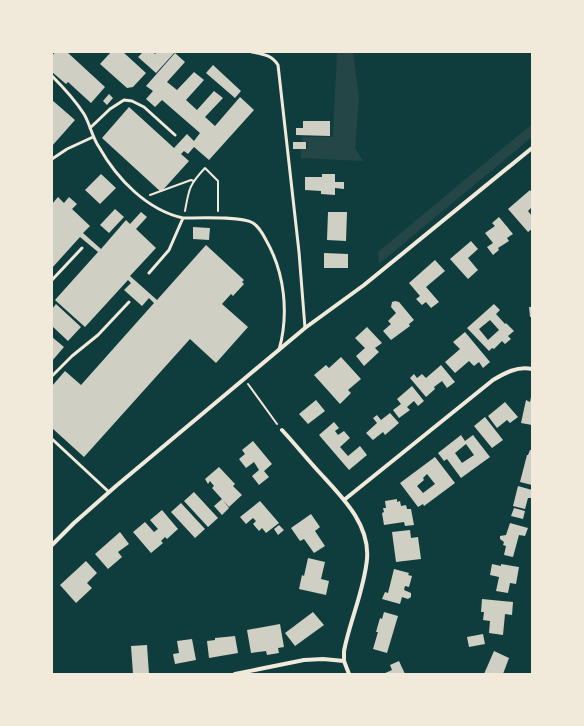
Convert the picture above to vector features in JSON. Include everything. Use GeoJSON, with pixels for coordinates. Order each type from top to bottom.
{"type":"FeatureCollection","features":[{"type":"Feature","properties":{"kind":"street"},"geometry":{"type":"LineString","coordinates":[[52,545],[109,492],[244,378],[305,328],[364,285],[532,148]]}},
{"type":"Feature","properties":{"kind":"street"},"geometry":{"type":"LineString","coordinates":[[344,500],[493,380],[515,369],[532,369]]}},
{"type":"Feature","properties":{"kind":"street"},"geometry":{"type":"LineString","coordinates":[[282,430],[344,500],[354,513],[362,529],[366,544],[367,557],[360,593],[346,638],[344,661],[349,674]]}},
{"type":"Feature","properties":{"kind":"street"},"geometry":{"type":"LineString","coordinates":[[235,674],[304,660],[323,658],[344,661]]}},
{"type":"Feature","properties":{"kind":"lane"},"geometry":{"type":"LineString","coordinates":[[252,52],[270,56],[278,65],[299,252],[305,328]]}},
{"type":"Feature","properties":{"kind":"lane"},"geometry":{"type":"LineString","coordinates":[[52,76],[85,115],[98,147],[113,168],[140,196],[167,214],[183,218],[243,220],[254,224],[259,229],[272,250],[282,284],[284,317],[279,350]]}},
{"type":"Feature","properties":{"kind":"lane"},"geometry":{"type":"LineString","coordinates":[[90,128],[110,109],[124,100],[132,101],[144,107],[175,135]]}},
{"type":"Feature","properties":{"kind":"lane"},"geometry":{"type":"LineString","coordinates":[[52,159],[67,149],[93,137]]}},
{"type":"Feature","properties":{"kind":"lane"},"geometry":{"type":"LineString","coordinates":[[149,273],[169,250],[183,218]]}},
{"type":"Feature","properties":{"kind":"lane"},"geometry":{"type":"LineString","coordinates":[[52,280],[82,248]]}},
{"type":"Feature","properties":{"kind":"lane"},"geometry":{"type":"LineString","coordinates":[[52,376],[72,356],[98,335],[129,302]]}},
{"type":"Feature","properties":{"kind":"lane"},"geometry":{"type":"LineString","coordinates":[[52,439],[109,492]]}},
{"type":"Feature","properties":{"kind":"path"},"geometry":{"type":"LineString","coordinates":[[183,218],[188,193],[194,181],[205,168],[218,180],[218,212]]}},
{"type":"Feature","properties":{"kind":"path"},"geometry":{"type":"LineString","coordinates":[[148,196],[192,180],[194,181]]}},
{"type":"Feature","properties":{"kind":"path"},"geometry":{"type":"LineString","coordinates":[[244,378],[282,430]]}},
{"type":"Feature","properties":{"kind":"shaded area"},"geometry":{"type":"Polygon","coordinates":[[[337,52],[353,52],[359,98],[355,148],[363,161],[301,158],[301,149],[307,149],[308,142],[302,142],[302,137],[333,137],[337,52]]]}},
{"type":"Feature","properties":{"kind":"shaded area"},"geometry":{"type":"Polygon","coordinates":[[[532,124],[532,137],[379,264],[378,252],[532,124]]]}},
{"type":"Feature","properties":{"kind":"building"},"geometry":{"type":"Polygon","coordinates":[[[55,52],[67,52],[105,87],[91,103],[68,82],[66,84],[52,72],[52,56],[55,52]]]}},
{"type":"Feature","properties":{"kind":"building"},"geometry":{"type":"Polygon","coordinates":[[[111,52],[123,52],[146,73],[133,87],[127,88],[100,64],[111,52]]]}},
{"type":"Feature","properties":{"kind":"building"},"geometry":{"type":"Polygon","coordinates":[[[143,52],[153,52],[155,54],[157,52],[175,52],[156,73],[138,57],[143,52]]]}},
{"type":"Feature","properties":{"kind":"building"},"geometry":{"type":"Polygon","coordinates":[[[175,53],[185,62],[167,82],[177,90],[194,72],[204,80],[186,100],[197,110],[214,91],[223,98],[205,117],[215,126],[240,97],[254,110],[209,160],[194,147],[188,154],[184,151],[181,154],[189,161],[161,192],[102,138],[129,107],[174,148],[187,134],[194,141],[200,133],[162,100],[155,107],[146,99],[153,91],[146,86],[175,53]]]}},
{"type":"Feature","properties":{"kind":"building"},"geometry":{"type":"Polygon","coordinates":[[[213,65],[241,91],[235,98],[206,73],[213,65]]]}},
{"type":"Feature","properties":{"kind":"building"},"geometry":{"type":"Polygon","coordinates":[[[109,94],[113,98],[107,105],[103,101],[109,94]]]}},
{"type":"Feature","properties":{"kind":"building"},"geometry":{"type":"Polygon","coordinates":[[[52,100],[75,120],[52,146],[52,100]]]}},
{"type":"Feature","properties":{"kind":"building"},"geometry":{"type":"Polygon","coordinates":[[[303,121],[330,121],[330,136],[296,135],[296,128],[303,128],[303,121]]]}},
{"type":"Feature","properties":{"kind":"building"},"geometry":{"type":"Polygon","coordinates":[[[293,142],[306,142],[306,149],[293,149],[293,142]]]}},
{"type":"Feature","properties":{"kind":"building"},"geometry":{"type":"Polygon","coordinates":[[[101,174],[116,188],[100,204],[85,190],[101,174]]]}},
{"type":"Feature","properties":{"kind":"building"},"geometry":{"type":"Polygon","coordinates":[[[322,174],[335,174],[335,182],[344,182],[344,189],[335,188],[335,195],[321,194],[321,191],[305,190],[305,177],[322,177],[322,174]]]}},
{"type":"Feature","properties":{"kind":"building"},"geometry":{"type":"Polygon","coordinates":[[[530,190],[532,193],[532,207],[528,211],[532,216],[532,229],[528,232],[508,209],[530,190]]]}},
{"type":"Feature","properties":{"kind":"building"},"geometry":{"type":"Polygon","coordinates":[[[58,197],[64,203],[69,197],[77,204],[72,209],[90,226],[83,233],[101,249],[126,220],[130,224],[141,212],[147,217],[136,229],[156,248],[130,276],[157,300],[206,245],[244,280],[242,282],[244,284],[233,296],[231,294],[222,304],[248,327],[216,363],[190,339],[84,457],[52,428],[52,386],[65,371],[81,385],[154,303],[149,298],[142,306],[124,290],[131,283],[128,280],[85,327],[55,300],[98,252],[80,237],[52,268],[52,204],[58,197]]]}},
{"type":"Feature","properties":{"kind":"building"},"geometry":{"type":"Polygon","coordinates":[[[115,209],[124,217],[109,233],[100,225],[115,209]]]}},
{"type":"Feature","properties":{"kind":"building"},"geometry":{"type":"Polygon","coordinates":[[[328,212],[347,212],[346,241],[327,240],[328,212]]]}},
{"type":"Feature","properties":{"kind":"building"},"geometry":{"type":"Polygon","coordinates":[[[499,217],[513,234],[507,238],[509,241],[498,248],[499,250],[493,255],[487,247],[493,243],[485,233],[495,226],[492,223],[499,217]]]}},
{"type":"Feature","properties":{"kind":"building"},"geometry":{"type":"Polygon","coordinates":[[[193,227],[210,228],[209,240],[193,239],[193,227]]]}},
{"type":"Feature","properties":{"kind":"building"},"geometry":{"type":"Polygon","coordinates":[[[471,241],[478,249],[468,258],[478,270],[468,279],[450,259],[471,241]]]}},
{"type":"Feature","properties":{"kind":"building"},"geometry":{"type":"Polygon","coordinates":[[[324,253],[348,254],[348,268],[324,268],[324,253]]]}},
{"type":"Feature","properties":{"kind":"building"},"geometry":{"type":"Polygon","coordinates":[[[435,260],[445,271],[426,287],[439,302],[431,308],[426,302],[422,305],[416,299],[420,296],[409,283],[435,260]]]}},
{"type":"Feature","properties":{"kind":"building"},"geometry":{"type":"Polygon","coordinates":[[[392,302],[399,302],[414,320],[409,324],[410,326],[391,340],[383,331],[391,324],[388,321],[396,313],[391,307],[392,302]]]}},
{"type":"Feature","properties":{"kind":"building"},"geometry":{"type":"Polygon","coordinates":[[[56,304],[81,327],[68,341],[52,326],[52,309],[56,304]]]}},
{"type":"Feature","properties":{"kind":"building"},"geometry":{"type":"Polygon","coordinates":[[[494,304],[500,310],[496,314],[514,331],[508,336],[511,339],[505,344],[502,341],[494,349],[492,348],[489,351],[467,328],[494,304]],[[490,320],[479,329],[488,340],[499,330],[490,320]]]}},
{"type":"Feature","properties":{"kind":"building"},"geometry":{"type":"Polygon","coordinates":[[[529,307],[532,307],[532,317],[530,317],[529,307]]]}},
{"type":"Feature","properties":{"kind":"building"},"geometry":{"type":"Polygon","coordinates":[[[367,327],[382,343],[375,348],[379,352],[364,366],[356,356],[365,348],[355,338],[367,327]]]}},
{"type":"Feature","properties":{"kind":"building"},"geometry":{"type":"Polygon","coordinates":[[[465,332],[490,362],[483,368],[479,362],[474,366],[469,361],[455,373],[445,362],[460,349],[453,342],[465,332]]]}},
{"type":"Feature","properties":{"kind":"building"},"geometry":{"type":"Polygon","coordinates":[[[52,337],[64,347],[52,361],[52,337]]]}},
{"type":"Feature","properties":{"kind":"building"},"geometry":{"type":"Polygon","coordinates":[[[341,357],[361,379],[348,390],[351,393],[340,404],[314,375],[326,365],[329,368],[341,357]]]}},
{"type":"Feature","properties":{"kind":"building"},"geometry":{"type":"Polygon","coordinates":[[[441,365],[455,382],[447,388],[442,381],[434,387],[435,389],[426,397],[410,378],[414,374],[417,378],[422,374],[426,378],[441,365]]]}},
{"type":"Feature","properties":{"kind":"building"},"geometry":{"type":"Polygon","coordinates":[[[412,386],[424,401],[418,406],[414,401],[407,407],[410,410],[399,418],[393,410],[401,404],[397,399],[412,386]]]}},
{"type":"Feature","properties":{"kind":"building"},"geometry":{"type":"Polygon","coordinates":[[[531,397],[532,425],[521,423],[526,400],[530,402],[531,397]]]}},
{"type":"Feature","properties":{"kind":"building"},"geometry":{"type":"Polygon","coordinates":[[[316,400],[325,411],[308,424],[299,414],[316,400]]]}},
{"type":"Feature","properties":{"kind":"building"},"geometry":{"type":"Polygon","coordinates":[[[505,402],[518,417],[510,423],[507,420],[497,428],[488,416],[505,402]]]}},
{"type":"Feature","properties":{"kind":"building"},"geometry":{"type":"Polygon","coordinates":[[[390,413],[399,423],[385,435],[383,432],[373,440],[366,433],[377,423],[373,418],[377,415],[381,420],[390,413]]]}},
{"type":"Feature","properties":{"kind":"building"},"geometry":{"type":"Polygon","coordinates":[[[485,417],[503,440],[492,448],[474,426],[485,417]]]}},
{"type":"Feature","properties":{"kind":"building"},"geometry":{"type":"Polygon","coordinates":[[[334,422],[339,428],[335,431],[338,435],[344,431],[350,438],[340,447],[348,456],[360,446],[367,455],[349,470],[319,435],[334,422]]]}},
{"type":"Feature","properties":{"kind":"building"},"geometry":{"type":"Polygon","coordinates":[[[461,435],[465,441],[473,435],[490,457],[461,478],[447,459],[444,461],[438,453],[461,435]],[[466,444],[455,453],[462,463],[474,455],[466,444]]]}},
{"type":"Feature","properties":{"kind":"building"},"geometry":{"type":"Polygon","coordinates":[[[253,441],[272,464],[264,471],[269,477],[259,485],[252,476],[259,470],[254,462],[246,468],[239,459],[245,454],[242,450],[253,441]]]}},
{"type":"Feature","properties":{"kind":"building"},"geometry":{"type":"Polygon","coordinates":[[[530,450],[532,450],[532,485],[520,482],[527,455],[530,450]]]}},
{"type":"Feature","properties":{"kind":"building"},"geometry":{"type":"Polygon","coordinates":[[[435,457],[455,483],[424,506],[423,504],[418,507],[400,483],[435,457]],[[427,474],[423,478],[424,480],[417,486],[423,493],[435,484],[427,474]]]}},
{"type":"Feature","properties":{"kind":"building"},"geometry":{"type":"Polygon","coordinates":[[[219,467],[235,484],[233,486],[242,495],[229,507],[212,488],[214,486],[210,481],[208,484],[205,479],[219,467]]]}},
{"type":"Feature","properties":{"kind":"building"},"geometry":{"type":"Polygon","coordinates":[[[518,486],[532,490],[532,498],[528,498],[525,509],[513,506],[518,486]]]}},
{"type":"Feature","properties":{"kind":"building"},"geometry":{"type":"Polygon","coordinates":[[[194,492],[218,518],[208,527],[184,501],[194,492]]]}},
{"type":"Feature","properties":{"kind":"building"},"geometry":{"type":"Polygon","coordinates":[[[222,499],[229,508],[222,515],[214,506],[222,499]]]}},
{"type":"Feature","properties":{"kind":"building"},"geometry":{"type":"Polygon","coordinates":[[[397,499],[397,502],[400,501],[401,506],[406,505],[407,509],[411,509],[414,525],[405,526],[404,522],[384,525],[382,513],[384,512],[383,508],[386,508],[385,501],[397,499]]]}},
{"type":"Feature","properties":{"kind":"building"},"geometry":{"type":"Polygon","coordinates":[[[260,501],[279,523],[266,533],[262,528],[259,531],[253,524],[256,521],[253,518],[246,524],[240,517],[260,501]]]}},
{"type":"Feature","properties":{"kind":"building"},"geometry":{"type":"Polygon","coordinates":[[[181,503],[205,529],[195,538],[171,512],[181,503]]]}},
{"type":"Feature","properties":{"kind":"building"},"geometry":{"type":"Polygon","coordinates":[[[514,508],[525,511],[523,519],[511,516],[514,508]]]}},
{"type":"Feature","properties":{"kind":"building"},"geometry":{"type":"Polygon","coordinates":[[[162,510],[178,529],[167,539],[165,537],[161,541],[163,543],[151,553],[133,532],[145,522],[154,532],[158,529],[150,520],[162,510]]]}},
{"type":"Feature","properties":{"kind":"building"},"geometry":{"type":"Polygon","coordinates":[[[311,514],[320,527],[315,531],[325,546],[314,553],[304,539],[300,541],[291,528],[311,514]]]}},
{"type":"Feature","properties":{"kind":"building"},"geometry":{"type":"Polygon","coordinates":[[[510,523],[528,528],[525,536],[519,535],[513,557],[504,555],[506,546],[503,545],[504,542],[500,539],[500,536],[506,535],[510,523]]]}},
{"type":"Feature","properties":{"kind":"building"},"geometry":{"type":"Polygon","coordinates":[[[279,525],[284,530],[278,535],[274,529],[279,525]]]}},
{"type":"Feature","properties":{"kind":"building"},"geometry":{"type":"Polygon","coordinates":[[[410,530],[411,538],[418,537],[421,559],[396,562],[392,532],[410,530]]]}},
{"type":"Feature","properties":{"kind":"building"},"geometry":{"type":"Polygon","coordinates":[[[120,532],[129,544],[118,552],[122,557],[108,569],[95,554],[120,532]]]}},
{"type":"Feature","properties":{"kind":"building"},"geometry":{"type":"Polygon","coordinates":[[[308,558],[325,562],[321,579],[329,581],[326,595],[299,589],[308,558]]]}},
{"type":"Feature","properties":{"kind":"building"},"geometry":{"type":"Polygon","coordinates":[[[86,561],[97,573],[87,583],[92,588],[76,603],[60,585],[86,561]]]}},
{"type":"Feature","properties":{"kind":"building"},"geometry":{"type":"Polygon","coordinates":[[[492,564],[519,567],[516,584],[510,583],[508,593],[496,591],[499,577],[490,575],[492,564]]]}},
{"type":"Feature","properties":{"kind":"building"},"geometry":{"type":"Polygon","coordinates":[[[394,569],[409,573],[408,575],[412,576],[409,587],[405,586],[404,590],[411,593],[411,597],[408,599],[402,597],[400,604],[382,599],[385,592],[388,593],[394,569]]]}},
{"type":"Feature","properties":{"kind":"building"},"geometry":{"type":"Polygon","coordinates":[[[482,599],[513,602],[512,615],[505,614],[503,635],[489,633],[490,621],[483,620],[484,612],[481,612],[482,599]]]}},
{"type":"Feature","properties":{"kind":"building"},"geometry":{"type":"Polygon","coordinates":[[[313,612],[324,625],[295,646],[285,633],[313,612]]]}},
{"type":"Feature","properties":{"kind":"building"},"geometry":{"type":"Polygon","coordinates":[[[384,612],[398,616],[387,653],[373,649],[380,618],[382,619],[384,612]]]}},
{"type":"Feature","properties":{"kind":"building"},"geometry":{"type":"Polygon","coordinates":[[[280,624],[284,647],[278,648],[279,653],[267,655],[266,651],[251,653],[247,630],[280,624]]]}},
{"type":"Feature","properties":{"kind":"building"},"geometry":{"type":"Polygon","coordinates":[[[483,634],[485,644],[469,647],[467,637],[483,634]]]}},
{"type":"Feature","properties":{"kind":"building"},"geometry":{"type":"Polygon","coordinates":[[[235,636],[238,653],[209,658],[207,641],[215,640],[215,638],[235,636]]]}},
{"type":"Feature","properties":{"kind":"building"},"geometry":{"type":"Polygon","coordinates":[[[192,639],[196,660],[175,664],[173,654],[179,653],[177,641],[192,639]]]}},
{"type":"Feature","properties":{"kind":"building"},"geometry":{"type":"Polygon","coordinates":[[[147,645],[149,674],[133,674],[131,646],[147,645]]]}},
{"type":"Feature","properties":{"kind":"building"},"geometry":{"type":"Polygon","coordinates":[[[494,651],[509,658],[503,674],[484,674],[494,651]]]}},
{"type":"Feature","properties":{"kind":"building"},"geometry":{"type":"Polygon","coordinates":[[[399,661],[405,674],[383,674],[392,670],[390,665],[399,661]]]}}]}
